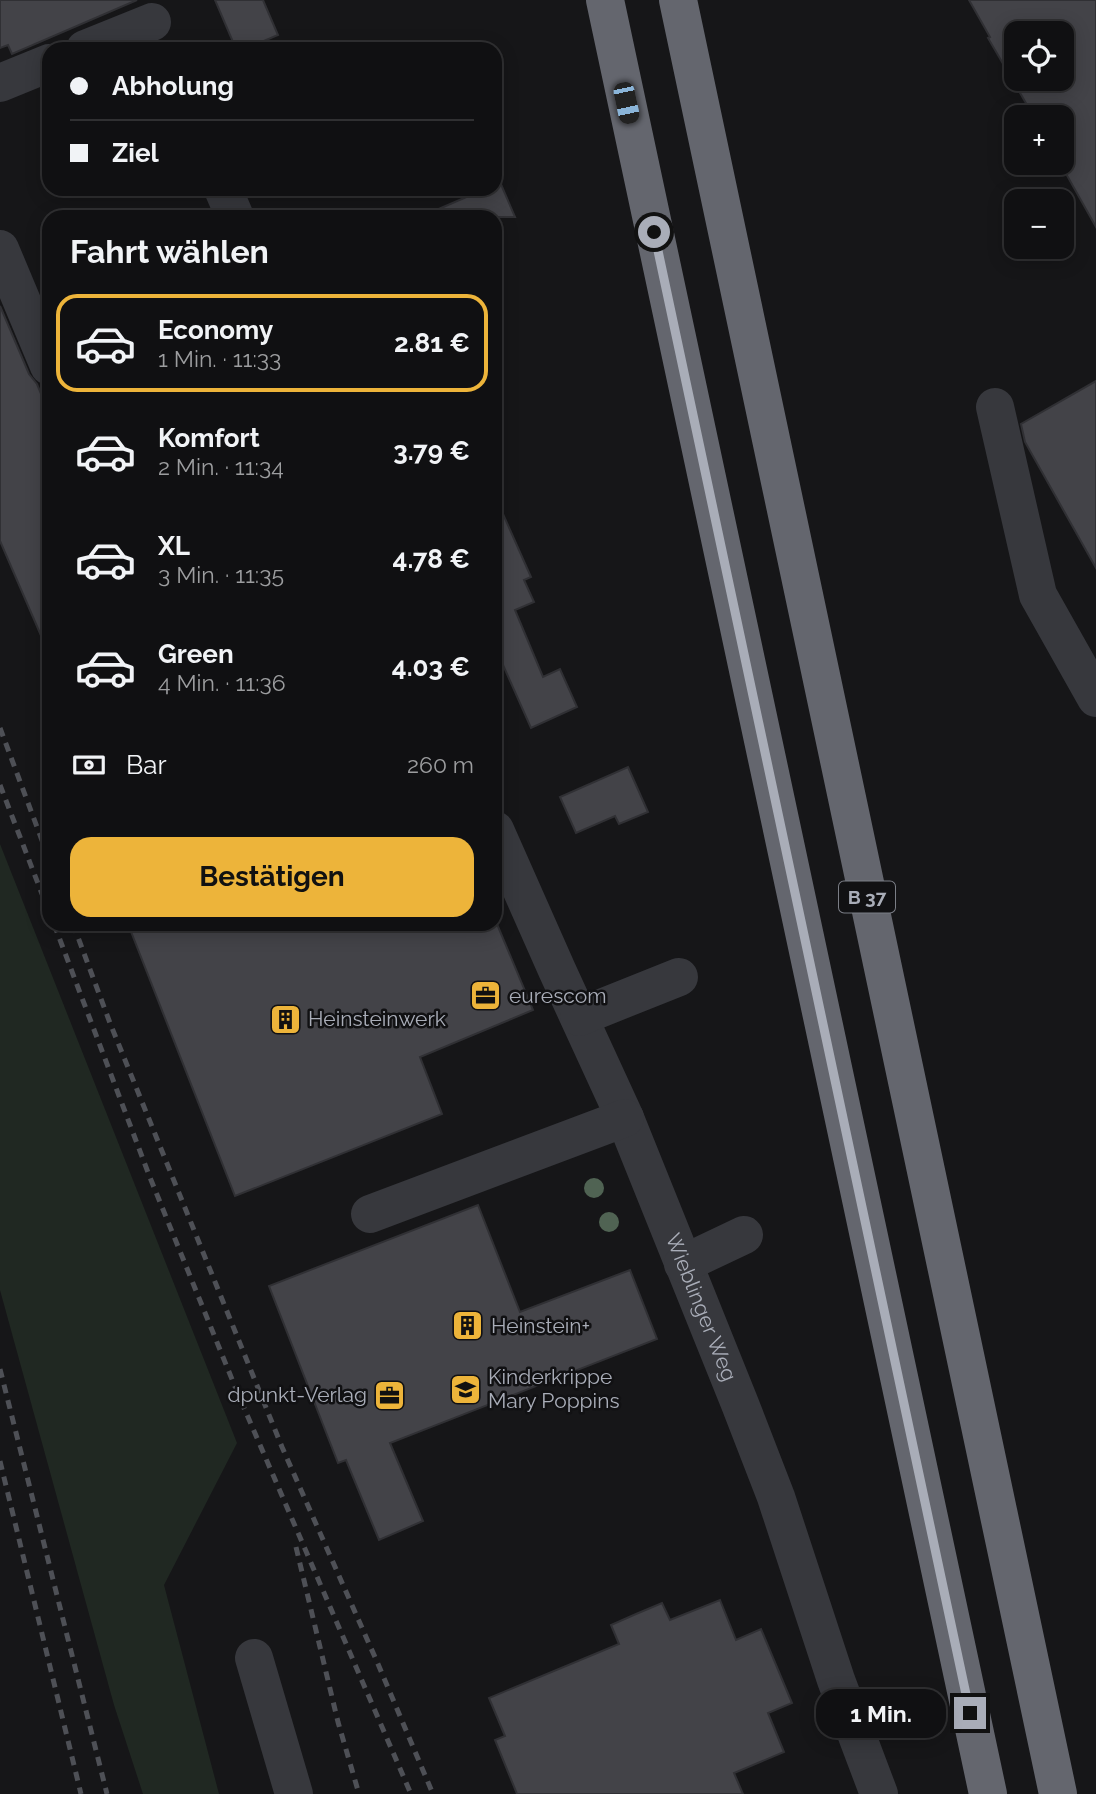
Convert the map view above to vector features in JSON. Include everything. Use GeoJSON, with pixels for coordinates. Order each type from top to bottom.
{"type":"FeatureCollection","features":[{"type":"Feature","properties":{"kind":"highway"},"geometry":{"type":"LineString","coordinates":[[605,0],[988,1794]]}},
{"type":"Feature","properties":{"kind":"highway","name":"B 37"},"geometry":{"type":"LineString","coordinates":[[678,0],[1058,1794]]}},
{"type":"Feature","properties":{"kind":"street"},"geometry":{"type":"LineString","coordinates":[[104,42],[153,24]]}},
{"type":"Feature","properties":{"kind":"street"},"geometry":{"type":"LineString","coordinates":[[0,83],[42,66]]}},
{"type":"Feature","properties":{"kind":"street"},"geometry":{"type":"LineString","coordinates":[[0,249],[42,349]]}},
{"type":"Feature","properties":{"kind":"street"},"geometry":{"type":"LineString","coordinates":[[995,407],[1038,594],[1096,698]]}},
{"type":"Feature","properties":{"kind":"street","name":"Wieblinger Weg"},"geometry":{"type":"LineString","coordinates":[[502,846],[625,1118],[740,1404],[776,1497],[836,1680],[879,1794]]}},
{"type":"Feature","properties":{"kind":"street"},"geometry":{"type":"LineString","coordinates":[[579,1017],[679,977]]}},
{"type":"Feature","properties":{"kind":"street"},"geometry":{"type":"LineString","coordinates":[[370,1214],[625,1118]]}},
{"type":"Feature","properties":{"kind":"street"},"geometry":{"type":"LineString","coordinates":[[683,1264],[744,1235]]}},
{"type":"Feature","properties":{"kind":"street"},"geometry":{"type":"LineString","coordinates":[[254,1658],[294,1794]]}},
{"type":"Feature","properties":{"kind":"shaded area"},"geometry":{"type":"Polygon","coordinates":[[[0,844],[237,1443],[164,1585],[219,1794],[143,1794],[114,1705],[0,1290],[0,844]]]}},
{"type":"Feature","properties":{"kind":"building"},"geometry":{"type":"Polygon","coordinates":[[[0,0],[137,0],[12,54],[8,45],[0,48],[0,0]]]}},
{"type":"Feature","properties":{"kind":"building"},"geometry":{"type":"Polygon","coordinates":[[[215,0],[263,0],[278,35],[262,42],[233,42],[215,0]]]}},
{"type":"Feature","properties":{"kind":"building"},"geometry":{"type":"Polygon","coordinates":[[[969,0],[1096,0],[1096,227],[1067,175],[1074,175],[1074,105],[1027,105],[1019,91],[1074,91],[1074,21],[1004,21],[1004,65],[988,38],[990,37],[969,0]]]}},
{"type":"Feature","properties":{"kind":"building"},"geometry":{"type":"Polygon","coordinates":[[[502,187],[515,217],[502,217],[502,210],[436,210],[469,196],[502,196],[502,187]]]}},
{"type":"Feature","properties":{"kind":"building"},"geometry":{"type":"Polygon","coordinates":[[[0,306],[29,374],[42,396],[42,638],[0,541],[0,306]]]}},
{"type":"Feature","properties":{"kind":"building"},"geometry":{"type":"Polygon","coordinates":[[[1096,381],[1096,568],[1025,442],[1021,424],[1096,381]]]}},
{"type":"Feature","properties":{"kind":"building"},"geometry":{"type":"Polygon","coordinates":[[[502,512],[531,577],[524,580],[534,602],[515,610],[543,677],[560,669],[577,707],[531,728],[502,663],[502,512]]]}},
{"type":"Feature","properties":{"kind":"building"},"geometry":{"type":"Polygon","coordinates":[[[628,767],[648,812],[619,824],[615,816],[576,833],[560,797],[628,767]]]}},
{"type":"Feature","properties":{"kind":"building","name":"Heinsteinwerk"},"geometry":{"type":"Polygon","coordinates":[[[131,931],[500,931],[533,1010],[420,1057],[442,1114],[235,1196],[131,931]]]}},
{"type":"Feature","properties":{"kind":"building","name":"Heinstein+"},"geometry":{"type":"Polygon","coordinates":[[[478,1205],[520,1312],[630,1270],[657,1339],[390,1443],[423,1521],[379,1540],[346,1460],[338,1463],[269,1286],[478,1205]]]}},
{"type":"Feature","properties":{"kind":"building"},"geometry":{"type":"Polygon","coordinates":[[[720,1600],[736,1640],[761,1629],[792,1703],[768,1713],[784,1752],[734,1773],[743,1794],[517,1794],[495,1740],[505,1736],[489,1698],[619,1644],[611,1625],[636,1614],[662,1603],[670,1620],[720,1600]]]}},
{"type":"Feature","properties":{"kind":"railway"},"geometry":{"type":"LineString","coordinates":[[0,728],[42,840]]}},
{"type":"Feature","properties":{"kind":"railway"},"geometry":{"type":"LineString","coordinates":[[0,785],[42,894]]}},
{"type":"Feature","properties":{"kind":"railway"},"geometry":{"type":"LineString","coordinates":[[57,931],[149,1175],[238,1394],[411,1794]]}},
{"type":"Feature","properties":{"kind":"railway"},"geometry":{"type":"LineString","coordinates":[[76,931],[110,1023],[282,1447],[433,1794]]}},
{"type":"Feature","properties":{"kind":"railway"},"geometry":{"type":"LineString","coordinates":[[0,1369],[107,1794]]}},
{"type":"Feature","properties":{"kind":"railway"},"geometry":{"type":"LineString","coordinates":[[0,1461],[81,1794]]}},
{"type":"Feature","properties":{"kind":"railway"},"geometry":{"type":"LineString","coordinates":[[296,1547],[338,1722],[359,1794]]}},
{"type":"Feature","properties":{"kind":"place","name":"eurescom"},"geometry":{"type":"Point","coordinates":[486,996]}},
{"type":"Feature","properties":{"kind":"place","name":"Heinsteinwerk"},"geometry":{"type":"Point","coordinates":[285,1019]}},
{"type":"Feature","properties":{"kind":"place","name":"Heinstein+"},"geometry":{"type":"Point","coordinates":[468,1326]}},
{"type":"Feature","properties":{"kind":"place","name":"Kinderkrippe Mary Poppins"},"geometry":{"type":"Point","coordinates":[465,1389]}},
{"type":"Feature","properties":{"kind":"place","name":"dpunkt-Verlag"},"geometry":{"type":"Point","coordinates":[390,1395]}},
{"type":"Feature","properties":{"kind":"route"},"geometry":{"type":"LineString","coordinates":[[654,232],[970,1713]]}}]}
